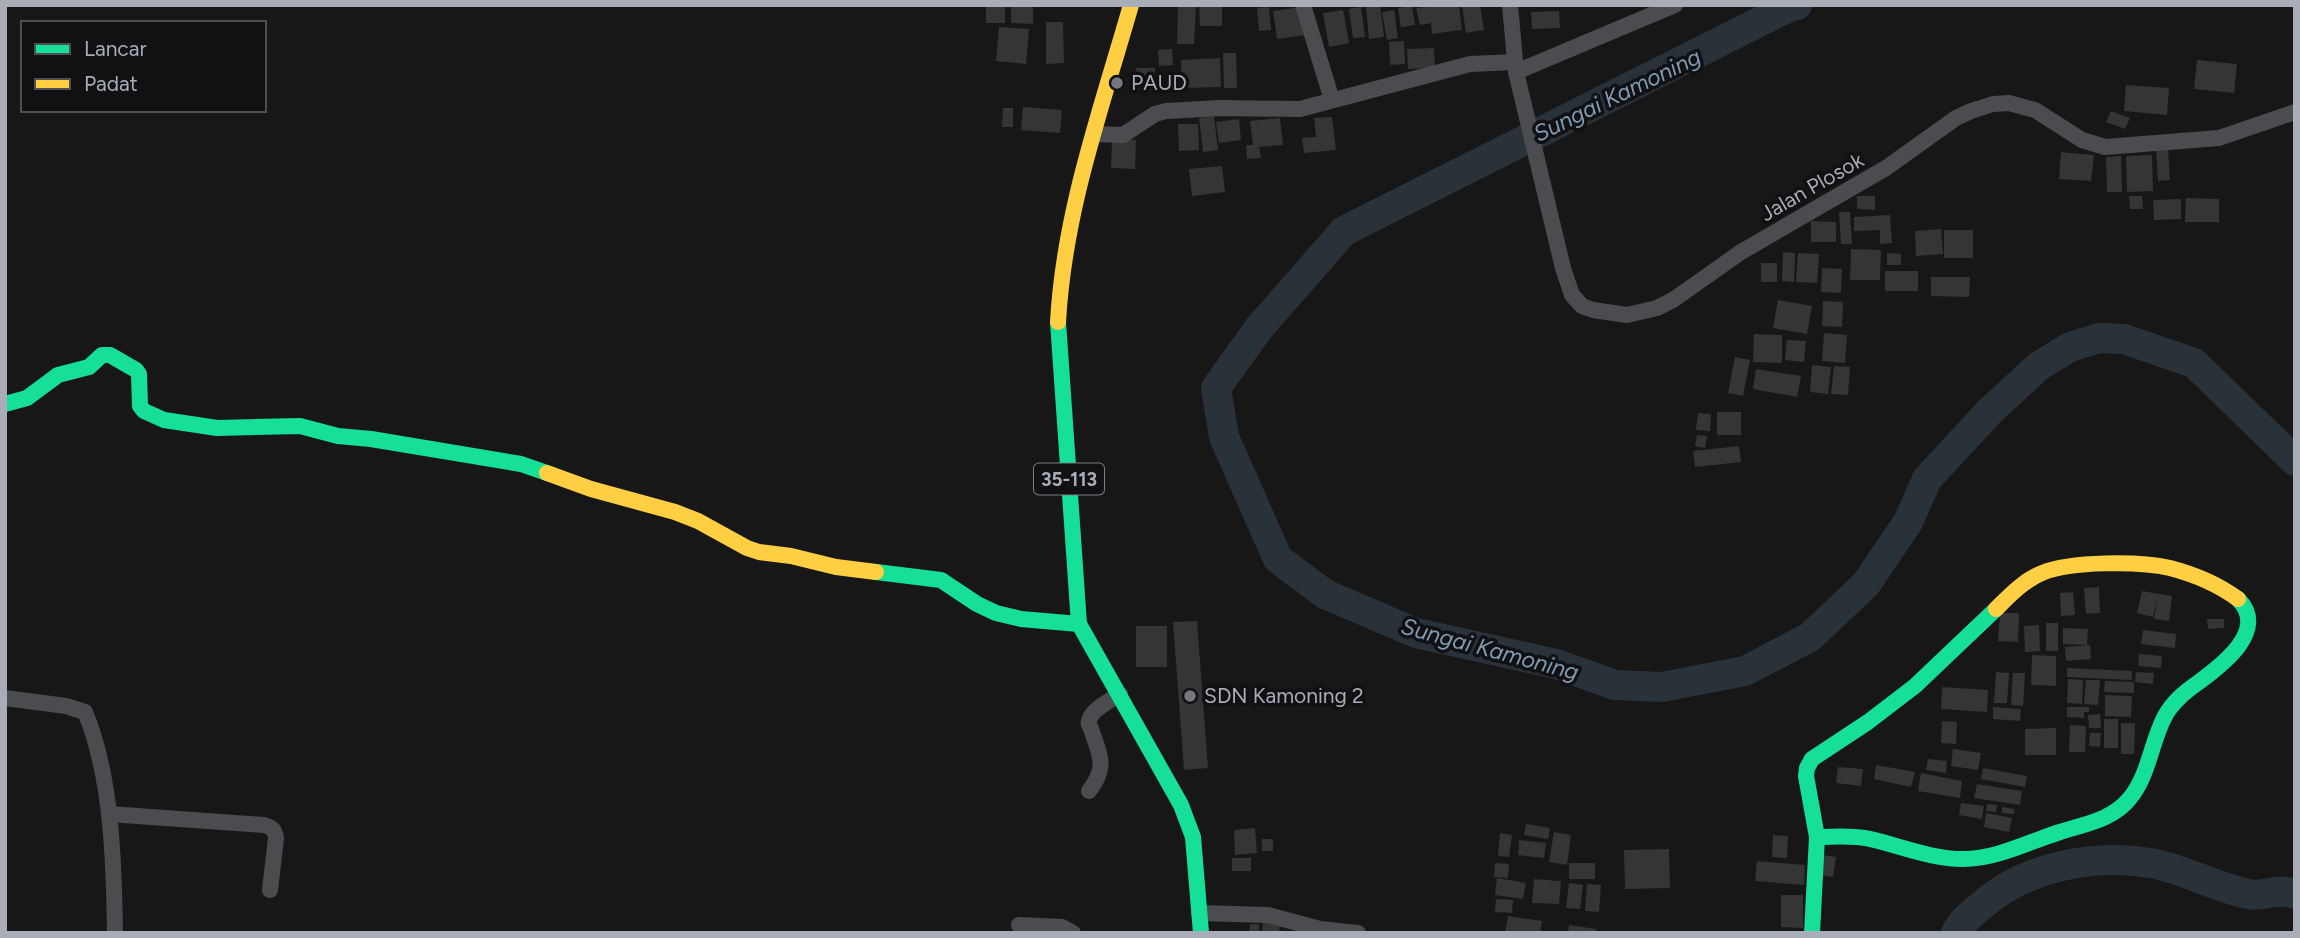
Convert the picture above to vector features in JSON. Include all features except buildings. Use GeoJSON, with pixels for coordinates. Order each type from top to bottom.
{"type":"FeatureCollection","features":[{"type":"Feature","properties":{"kind":"street","name":"35-113"},"geometry":{"type":"LineString","coordinates":[[1131,5],[1064,249],[1058,312],[1079,624],[1185,816],[1196,857],[1201,933]]}},
{"type":"Feature","properties":{"kind":"street"},"geometry":{"type":"LineString","coordinates":[[1303,5],[1332,100]]}},
{"type":"Feature","properties":{"kind":"street","name":"Jalan Plosok"},"geometry":{"type":"LineString","coordinates":[[1510,5],[1515,67],[1572,295],[1582,306],[1627,315],[1657,308],[1673,300],[1741,253],[1922,145],[1956,118],[1982,106],[2009,103],[2023,106],[2047,116],[2082,140],[2105,147],[2219,138],[2295,112]]}},
{"type":"Feature","properties":{"kind":"street"},"geometry":{"type":"LineString","coordinates":[[1094,134],[1123,135],[1155,114],[1166,111],[1220,108],[1289,110],[1313,107],[1470,64],[1515,67],[1675,5]]}},
{"type":"Feature","properties":{"kind":"street"},"geometry":{"type":"LineString","coordinates":[[5,404],[31,395],[58,375],[79,371],[89,367],[102,355],[110,355],[136,370],[139,374],[140,406],[144,411],[164,420],[217,428],[300,426],[338,436],[521,464],[591,489],[675,512],[759,552],[791,556],[836,567],[941,580],[996,613],[1021,619],[1079,624]]}},
{"type":"Feature","properties":{"kind":"street"},"geometry":{"type":"LineString","coordinates":[[1812,933],[1817,837],[1807,768],[1812,759],[1915,686],[2020,586],[2038,574],[2056,568],[2079,565],[2165,567],[2235,596],[2246,607],[2248,622],[2241,642],[2230,657],[2184,693],[2168,710],[2136,790],[2125,805],[2114,813],[1993,856],[1975,859],[1957,859],[1912,851],[1858,837],[1817,837]]}},
{"type":"Feature","properties":{"kind":"street"},"geometry":{"type":"LineString","coordinates":[[1089,791],[1102,771],[1101,760],[1088,723],[1090,717],[1120,694]]}},
{"type":"Feature","properties":{"kind":"street"},"geometry":{"type":"LineString","coordinates":[[5,698],[66,706],[85,712],[102,763],[109,814],[115,933]]}},
{"type":"Feature","properties":{"kind":"street"},"geometry":{"type":"LineString","coordinates":[[109,814],[271,827],[276,838],[270,890]]}},
{"type":"Feature","properties":{"kind":"street"},"geometry":{"type":"LineString","coordinates":[[1199,913],[1268,915],[1320,929],[1359,933]]}},
{"type":"Feature","properties":{"kind":"street"},"geometry":{"type":"LineString","coordinates":[[1019,925],[1062,927],[1073,933]]}},
{"type":"Feature","properties":{"kind":"waterway","name":"Sungai Kamoning"},"geometry":{"type":"LineString","coordinates":[[1797,5],[1344,231],[1259,328],[1216,388],[1224,437],[1278,559],[1325,594],[1416,633],[1556,664],[1615,685],[1662,687],[1745,671],[1810,637],[1866,584],[1908,522],[1927,479],[1990,411],[2039,366],[2070,347],[2099,338],[2124,339],[2194,363],[2295,461]]}},
{"type":"Feature","properties":{"kind":"waterway","name":"Sungai Kamoning"},"geometry":{"type":"LineString","coordinates":[[1956,933],[1974,912],[2018,881],[2039,872],[2084,862],[2106,860],[2151,863],[2248,894],[2295,894]]}},
{"type":"Feature","properties":{"kind":"traffic: fast"},"geometry":{"type":"LineString","coordinates":[[1058,322],[1079,624],[1181,805],[1193,837],[1201,933]]}},
{"type":"Feature","properties":{"kind":"traffic: fast"},"geometry":{"type":"LineString","coordinates":[[5,404],[27,398],[58,375],[89,367],[102,355],[110,355],[136,370],[139,374],[140,406],[144,411],[164,420],[217,428],[300,426],[338,436],[521,464],[547,473]]}},
{"type":"Feature","properties":{"kind":"traffic: fast"},"geometry":{"type":"LineString","coordinates":[[876,572],[941,580],[996,613],[1021,619],[1079,624]]}},
{"type":"Feature","properties":{"kind":"traffic: fast"},"geometry":{"type":"LineString","coordinates":[[1812,933],[1817,837],[1864,838],[1939,857],[1976,858],[2000,853],[2098,820],[2123,805],[2142,779],[2160,726],[2168,711],[2239,646],[2248,623],[2246,611],[2238,599]]}},
{"type":"Feature","properties":{"kind":"traffic: fast"},"geometry":{"type":"LineString","coordinates":[[1817,837],[1806,776],[1812,759],[1868,722],[1915,686],[1996,609]]}},
{"type":"Feature","properties":{"kind":"traffic: slow"},"geometry":{"type":"LineString","coordinates":[[1058,322],[1076,201],[1131,5]]}},
{"type":"Feature","properties":{"kind":"traffic: slow"},"geometry":{"type":"LineString","coordinates":[[547,473],[591,489],[675,512],[759,552],[876,572]]}},
{"type":"Feature","properties":{"kind":"traffic: slow"},"geometry":{"type":"LineString","coordinates":[[1996,609],[2023,584],[2042,573],[2070,566],[2105,563],[2170,568],[2206,580],[2238,599]]}},
{"type":"Feature","properties":{"kind":"place","name":"PAUD"},"geometry":{"type":"Point","coordinates":[1117,83]}},
{"type":"Feature","properties":{"kind":"place","name":"SDN Kamoning 2"},"geometry":{"type":"Point","coordinates":[1190,696]}}]}
